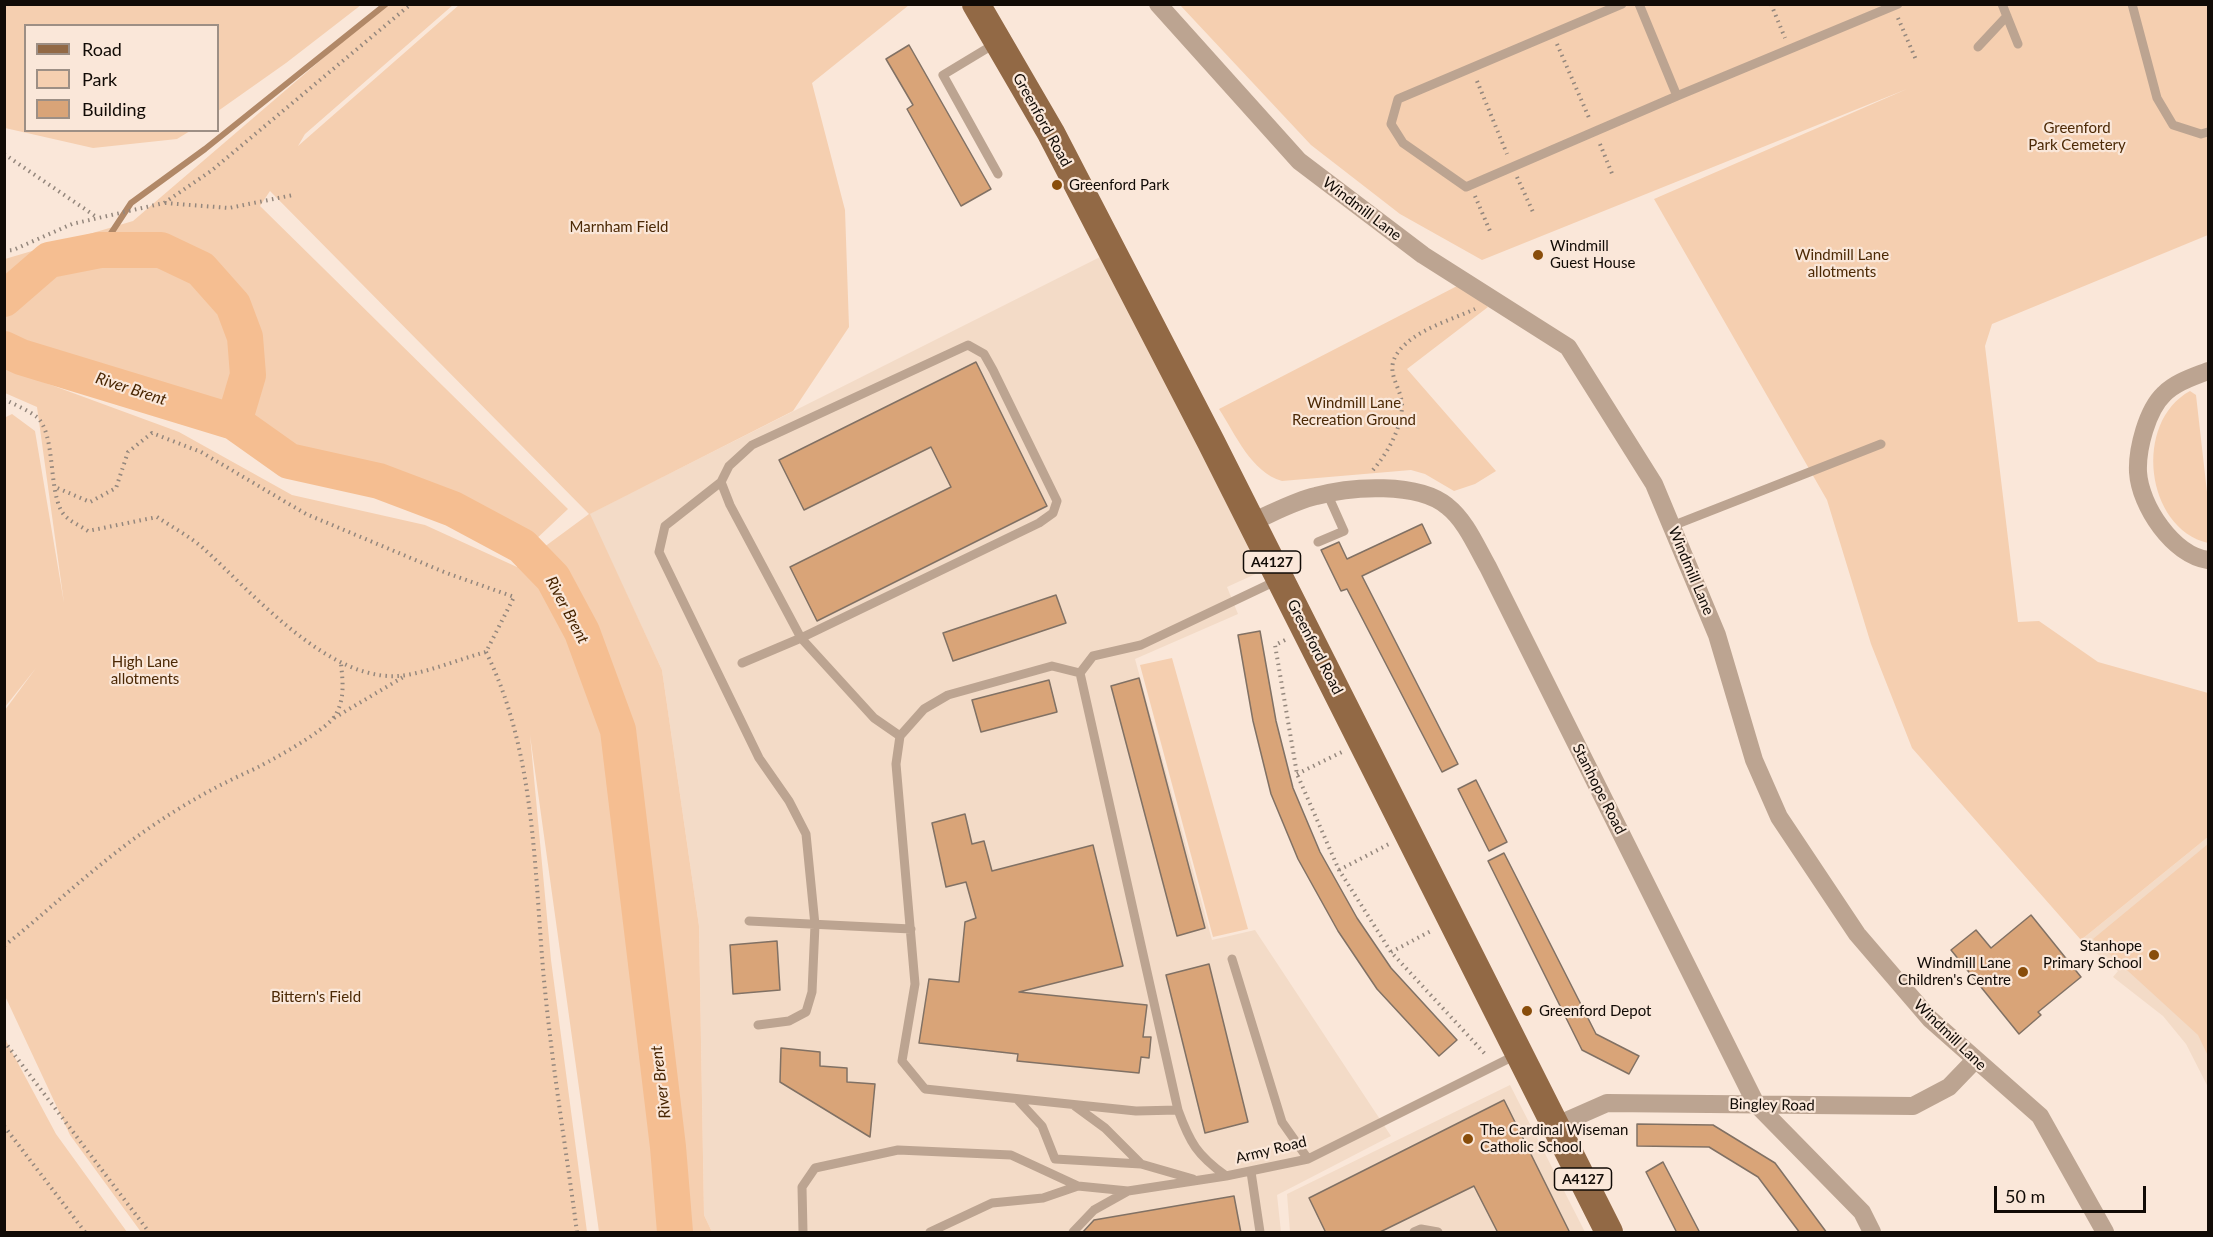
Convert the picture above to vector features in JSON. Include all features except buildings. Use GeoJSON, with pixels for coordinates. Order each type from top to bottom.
{"type":"FeatureCollection","features":[{"type":"Feature","properties":{"kind":"main road","name":"Greenford Road"},"geometry":{"type":"LineString","coordinates":[[976,4],[1051,133],[1252,522],[1610,1233]]}},
{"type":"Feature","properties":{"kind":"street","name":"Windmill Lane"},"geometry":{"type":"LineString","coordinates":[[1161,5],[1299,161],[1423,255],[1568,347],[1654,484],[1717,635],[1754,760],[1779,817],[1857,933],[1930,1019],[2040,1116],[2105,1233]]}},
{"type":"Feature","properties":{"kind":"street"},"geometry":{"type":"LineString","coordinates":[[2208,391],[2207,372],[2184,381],[2163,395],[2150,417],[2142,442],[2138,472],[2146,503],[2161,525],[2177,544],[2198,558],[2208,560]]}},
{"type":"Feature","properties":{"kind":"street","name":"Stanhope Road"},"geometry":{"type":"LineString","coordinates":[[1252,522],[1327,493],[1395,488],[1426,495],[1446,505],[1463,522],[1488,567],[1756,1104],[1862,1212],[1872,1233]]}},
{"type":"Feature","properties":{"kind":"street","name":"Bingley Road"},"geometry":{"type":"LineString","coordinates":[[1557,1125],[1607,1103],[1913,1106],[1949,1087],[1975,1060]]}},
{"type":"Feature","properties":{"kind":"lane"},"geometry":{"type":"LineString","coordinates":[[1622,4],[1398,99],[1391,124],[1403,143],[1466,187],[1896,5]]}},
{"type":"Feature","properties":{"kind":"lane"},"geometry":{"type":"LineString","coordinates":[[1639,4],[1677,96]]}},
{"type":"Feature","properties":{"kind":"lane"},"geometry":{"type":"LineString","coordinates":[[2002,4],[2018,44]]}},
{"type":"Feature","properties":{"kind":"lane"},"geometry":{"type":"LineString","coordinates":[[2132,4],[2157,98],[2173,125],[2201,134],[2208,132]]}},
{"type":"Feature","properties":{"kind":"lane"},"geometry":{"type":"LineString","coordinates":[[1978,47],[2007,16]]}},
{"type":"Feature","properties":{"kind":"lane"},"geometry":{"type":"LineString","coordinates":[[998,42],[943,75],[998,174]]}},
{"type":"Feature","properties":{"kind":"lane"},"geometry":{"type":"LineString","coordinates":[[742,663],[801,638],[1039,523],[1053,513],[1057,501],[984,354],[968,345],[752,445],[729,466],[721,482],[665,526],[659,552],[759,759],[789,801],[806,834],[815,925],[812,992],[806,1012],[789,1021],[758,1025]]}},
{"type":"Feature","properties":{"kind":"lane"},"geometry":{"type":"LineString","coordinates":[[1672,526],[1881,444]]}},
{"type":"Feature","properties":{"kind":"lane"},"geometry":{"type":"LineString","coordinates":[[721,482],[730,505],[801,638],[874,718],[900,736]]}},
{"type":"Feature","properties":{"kind":"lane"},"geometry":{"type":"LineString","coordinates":[[1318,542],[1344,531],[1327,493]]}},
{"type":"Feature","properties":{"kind":"lane"},"geometry":{"type":"LineString","coordinates":[[1080,673],[1093,656],[1141,645],[1280,579]]}},
{"type":"Feature","properties":{"kind":"lane"},"geometry":{"type":"LineString","coordinates":[[1080,673],[1052,666],[948,695],[924,709],[900,736],[896,764],[915,984],[902,1061],[925,1089],[1136,1111],[1178,1110]]}},
{"type":"Feature","properties":{"kind":"lane"},"geometry":{"type":"LineString","coordinates":[[1080,673],[1178,1110],[1191,1144],[1203,1160],[1226,1176]]}},
{"type":"Feature","properties":{"kind":"lane"},"geometry":{"type":"LineString","coordinates":[[749,921],[911,929]]}},
{"type":"Feature","properties":{"kind":"lane"},"geometry":{"type":"LineString","coordinates":[[1232,959],[1282,1122],[1308,1159]]}},
{"type":"Feature","properties":{"kind":"lane","name":"Army Road"},"geometry":{"type":"LineString","coordinates":[[1078,1186],[1128,1191],[1251,1172],[1308,1159],[1521,1053]]}},
{"type":"Feature","properties":{"kind":"lane"},"geometry":{"type":"LineString","coordinates":[[1017,1099],[1042,1126],[1054,1160],[1141,1164],[1195,1180]]}},
{"type":"Feature","properties":{"kind":"lane"},"geometry":{"type":"LineString","coordinates":[[1074,1105],[1105,1128],[1141,1164]]}},
{"type":"Feature","properties":{"kind":"lane"},"geometry":{"type":"LineString","coordinates":[[803,1233],[802,1187],[815,1168],[898,1150],[1011,1155],[1078,1186]]}},
{"type":"Feature","properties":{"kind":"lane"},"geometry":{"type":"LineString","coordinates":[[1251,1172],[1260,1233]]}},
{"type":"Feature","properties":{"kind":"lane"},"geometry":{"type":"LineString","coordinates":[[930,1233],[992,1203],[1043,1198],[1078,1186]]}},
{"type":"Feature","properties":{"kind":"lane"},"geometry":{"type":"LineString","coordinates":[[1074,1233],[1094,1210],[1128,1191]]}},
{"type":"Feature","properties":{"kind":"lane"},"geometry":{"type":"LineString","coordinates":[[1414,1233],[1421,1229],[1438,1233]]}},
{"type":"Feature","properties":{"kind":"path"},"geometry":{"type":"LineString","coordinates":[[164,203],[211,171],[411,4]]}},
{"type":"Feature","properties":{"kind":"path"},"geometry":{"type":"LineString","coordinates":[[1771,4],[1790,49]]}},
{"type":"Feature","properties":{"kind":"path"},"geometry":{"type":"LineString","coordinates":[[1896,5],[1917,62]]}},
{"type":"Feature","properties":{"kind":"path"},"geometry":{"type":"LineString","coordinates":[[1553,34],[1613,176]]}},
{"type":"Feature","properties":{"kind":"path"},"geometry":{"type":"LineString","coordinates":[[1472,68],[1533,212]]}},
{"type":"Feature","properties":{"kind":"path"},"geometry":{"type":"LineString","coordinates":[[4,154],[98,219]]}},
{"type":"Feature","properties":{"kind":"path"},"geometry":{"type":"LineString","coordinates":[[1470,185],[1490,231]]}},
{"type":"Feature","properties":{"kind":"path"},"geometry":{"type":"LineString","coordinates":[[4,251],[13,250],[72,224],[164,203],[229,208],[293,195]]}},
{"type":"Feature","properties":{"kind":"path"},"geometry":{"type":"LineString","coordinates":[[1365,490],[1369,474],[1394,440],[1402,406],[1391,373],[1397,353],[1409,340],[1480,306],[1486,295]]}},
{"type":"Feature","properties":{"kind":"path"},"geometry":{"type":"LineString","coordinates":[[4,399],[38,418],[46,435],[55,487],[62,511],[70,520],[88,531],[157,516],[200,546],[287,627],[341,664],[373,673],[405,676]]}},
{"type":"Feature","properties":{"kind":"path"},"geometry":{"type":"LineString","coordinates":[[4,946],[48,912],[99,866],[207,790],[276,759],[334,719],[405,676],[486,652],[514,597],[444,572],[306,514],[201,452],[152,433],[128,452],[116,488],[90,502],[55,487]]}},
{"type":"Feature","properties":{"kind":"path"},"geometry":{"type":"LineString","coordinates":[[1306,629],[1275,645],[1297,774],[1339,870],[1391,952],[1495,1064]]}},
{"type":"Feature","properties":{"kind":"path"},"geometry":{"type":"LineString","coordinates":[[486,652],[498,675],[508,708],[532,826],[544,982],[577,1233]]}},
{"type":"Feature","properties":{"kind":"path"},"geometry":{"type":"LineString","coordinates":[[334,719],[344,691],[341,664]]}},
{"type":"Feature","properties":{"kind":"path"},"geometry":{"type":"LineString","coordinates":[[1297,774],[1363,742]]}},
{"type":"Feature","properties":{"kind":"path"},"geometry":{"type":"LineString","coordinates":[[1339,870],[1410,834]]}},
{"type":"Feature","properties":{"kind":"path"},"geometry":{"type":"LineString","coordinates":[[1391,952],[1453,920]]}},
{"type":"Feature","properties":{"kind":"path"},"geometry":{"type":"LineString","coordinates":[[4,1041],[149,1233]]}},
{"type":"Feature","properties":{"kind":"path"},"geometry":{"type":"LineString","coordinates":[[4,1126],[85,1233]]}},
{"type":"Feature","properties":{"kind":"shaded area"},"geometry":{"type":"Polygon","coordinates":[[[1110,252],[1273,566],[1227,587],[1238,614],[1135,659],[1212,940],[1255,930],[1391,1136],[1277,1195],[1281,1232],[712,1232],[704,1215],[699,926],[662,670],[589,514],[1110,252]]]}},
{"type":"Feature","properties":{"kind":"shaded area","name":"Stanhope Primary School"},"geometry":{"type":"Polygon","coordinates":[[[2208,837],[2208,1087],[2186,1044],[2163,1016],[2113,977],[2118,971],[2081,940],[2208,837]]]}},
{"type":"Feature","properties":{"kind":"shaded area","name":"The Cardinal Wiseman Catholic School"},"geometry":{"type":"Polygon","coordinates":[[[1510,1085],[1585,1232],[1290,1232],[1287,1194],[1510,1085]]]}},
{"type":"Feature","properties":{"kind":"green space"},"geometry":{"type":"Polygon","coordinates":[[[5,4],[361,5],[286,63],[219,110],[219,24],[24,24],[24,132],[188,132],[177,139],[93,148],[5,128],[5,4]]]}},
{"type":"Feature","properties":{"kind":"green space"},"geometry":{"type":"Polygon","coordinates":[[[385,5],[453,5],[305,134],[298,146],[459,5],[909,5],[812,83],[845,210],[849,327],[793,411],[590,514],[662,670],[699,926],[704,1215],[712,1232],[599,1232],[530,735],[551,960],[587,1232],[141,1232],[70,1135],[5,996],[5,710],[36,668],[5,707],[4,418],[12,414],[35,431],[64,603],[37,407],[5,393],[5,368],[179,432],[292,495],[425,525],[517,567],[589,514],[270,191],[260,206],[568,509],[533,542],[419,483],[295,453],[289,457],[233,422],[21,357],[5,346],[5,259],[133,221],[385,5]]]}},
{"type":"Feature","properties":{"kind":"green space"},"geometry":{"type":"Polygon","coordinates":[[[1180,5],[2208,5],[2208,235],[1992,324],[1985,346],[2018,622],[2039,621],[2098,662],[2208,693],[2208,837],[2081,940],[1912,748],[1871,644],[1827,500],[1654,199],[1907,89],[1482,260],[1400,214],[1311,145],[1180,5]]]}},
{"type":"Feature","properties":{"kind":"green space","name":"Windmill Lane Recreation Ground"},"geometry":{"type":"Polygon","coordinates":[[[1459,285],[1488,307],[1407,369],[1496,471],[1475,484],[1454,491],[1425,474],[1411,470],[1282,481],[1261,470],[1238,441],[1219,409],[1459,285]]]}},
{"type":"Feature","properties":{"kind":"green space"},"geometry":{"type":"Polygon","coordinates":[[[2190,391],[2196,395],[2208,501],[2208,543],[2187,533],[2171,517],[2160,496],[2154,473],[2154,449],[2160,426],[2172,406],[2190,391]]]}},
{"type":"Feature","properties":{"kind":"green space"},"geometry":{"type":"Polygon","coordinates":[[[1172,658],[1248,929],[1213,937],[1140,665],[1172,658]]]}},
{"type":"Feature","properties":{"kind":"green space","name":"Stanhope Primary School"},"geometry":{"type":"Polygon","coordinates":[[[2208,844],[2208,1056],[2198,1035],[2093,939],[2208,844]]]}},
{"type":"Feature","properties":{"kind":"green space"},"geometry":{"type":"Polygon","coordinates":[[[5,1039],[56,1134],[127,1232],[5,1232],[5,1039]]]}},
{"type":"Feature","properties":{"kind":"waterway"},"geometry":{"type":"LineString","coordinates":[[100,250],[131,203],[205,149],[386,4]]}},
{"type":"Feature","properties":{"kind":"waterway"},"geometry":{"type":"LineString","coordinates":[[4,299],[49,260],[100,250],[161,250],[201,269],[233,305],[245,337],[248,375],[234,422]]}},
{"type":"Feature","properties":{"kind":"waterway","name":"River Brent"},"geometry":{"type":"LineString","coordinates":[[4,349],[21,357],[234,422],[289,461],[379,481],[453,509],[522,546],[553,578],[582,632],[618,730],[668,1147],[675,1232]]}},
{"type":"Feature","properties":{"kind":"place","name":"Greenford Park"},"geometry":{"type":"Point","coordinates":[1057,185]}},
{"type":"Feature","properties":{"kind":"place","name":"Windmill Guest House"},"geometry":{"type":"Point","coordinates":[1538,255]}},
{"type":"Feature","properties":{"kind":"place","name":"Stanhope Primary School"},"geometry":{"type":"Point","coordinates":[2154,955]}},
{"type":"Feature","properties":{"kind":"place","name":"Windmill Lane Children's Centre"},"geometry":{"type":"Point","coordinates":[2023,972]}},
{"type":"Feature","properties":{"kind":"place","name":"Greenford Depot"},"geometry":{"type":"Point","coordinates":[1527,1011]}},
{"type":"Feature","properties":{"kind":"place","name":"The Cardinal Wiseman Catholic School"},"geometry":{"type":"Point","coordinates":[1468,1139]}},
{"type":"Feature","properties":{"kind":"park label","name":"Greenford Park Cemetery"},"geometry":{"type":"Point","coordinates":[2077,136]}},
{"type":"Feature","properties":{"kind":"park label","name":"Marnham Field"},"geometry":{"type":"Point","coordinates":[619,227]}},
{"type":"Feature","properties":{"kind":"park label","name":"Windmill Lane allotments"},"geometry":{"type":"Point","coordinates":[1842,264]}},
{"type":"Feature","properties":{"kind":"park label","name":"High Lane allotments"},"geometry":{"type":"Point","coordinates":[145,670]}},
{"type":"Feature","properties":{"kind":"park label","name":"Bittern's Field"},"geometry":{"type":"Point","coordinates":[316,997]}}]}
